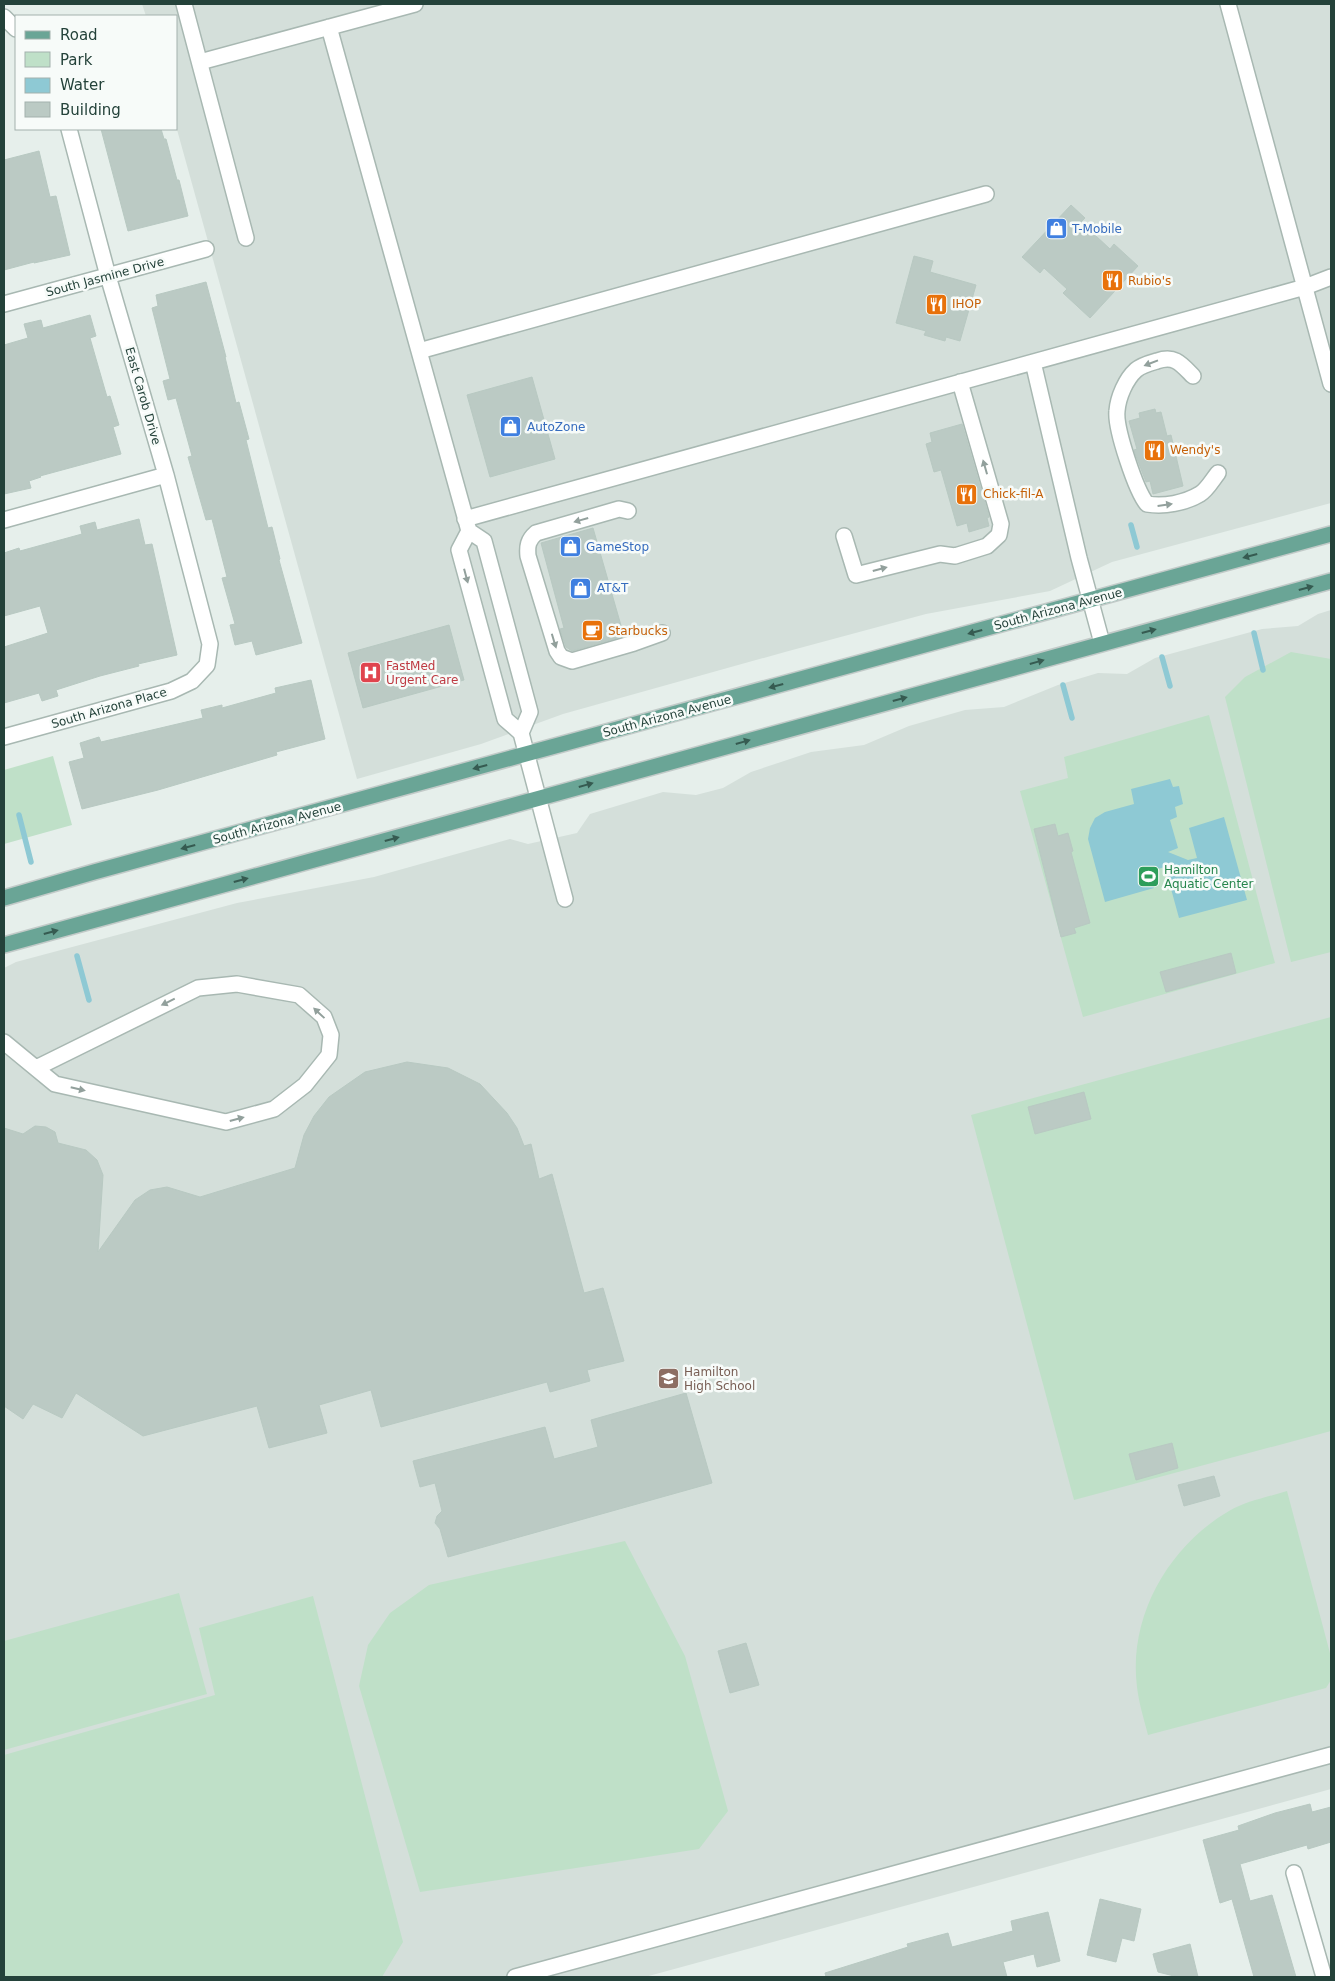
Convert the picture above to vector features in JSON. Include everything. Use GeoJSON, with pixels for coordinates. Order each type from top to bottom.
{"type":"FeatureCollection","features":[{"type":"Feature","properties":{"kind":"main road","name":"South Arizona Avenue"},"geometry":{"type":"LineString","coordinates":[[4,898],[1331,534]]}},
{"type":"Feature","properties":{"kind":"main road"},"geometry":{"type":"LineString","coordinates":[[4,945],[1331,581]]}},
{"type":"Feature","properties":{"kind":"street"},"geometry":{"type":"LineString","coordinates":[[184,4],[246,238]]}},
{"type":"Feature","properties":{"kind":"street"},"geometry":{"type":"LineString","coordinates":[[200,62],[415,4]]}},
{"type":"Feature","properties":{"kind":"street"},"geometry":{"type":"LineString","coordinates":[[1228,4],[1331,384]]}},
{"type":"Feature","properties":{"kind":"street"},"geometry":{"type":"LineString","coordinates":[[4,17],[15,28]]}},
{"type":"Feature","properties":{"kind":"street"},"geometry":{"type":"LineString","coordinates":[[329,27],[467,525],[484,541],[530,712],[521,732]]}},
{"type":"Feature","properties":{"kind":"street","name":"East Carob Drive"},"geometry":{"type":"LineString","coordinates":[[70,130],[108,276],[166,475],[210,644],[207,664]]}},
{"type":"Feature","properties":{"kind":"street"},"geometry":{"type":"LineString","coordinates":[[419,351],[986,194]]}},
{"type":"Feature","properties":{"kind":"street","name":"South Jasmine Drive"},"geometry":{"type":"LineString","coordinates":[[4,304],[206,250]]}},
{"type":"Feature","properties":{"kind":"street"},"geometry":{"type":"LineString","coordinates":[[467,525],[960,382],[1305,287],[1331,277]]}},
{"type":"Feature","properties":{"kind":"street"},"geometry":{"type":"LineString","coordinates":[[1193,376],[1176,361],[1169,359],[1154,362],[1136,370],[1124,388],[1119,400],[1116,412],[1118,423],[1136,486],[1147,504],[1159,507],[1202,494],[1218,473]]}},
{"type":"Feature","properties":{"kind":"street"},"geometry":{"type":"LineString","coordinates":[[1033,362],[1102,644]]}},
{"type":"Feature","properties":{"kind":"street"},"geometry":{"type":"LineString","coordinates":[[844,536],[856,576],[940,554],[955,556],[987,546],[999,535],[1001,524],[960,382]]}},
{"type":"Feature","properties":{"kind":"street"},"geometry":{"type":"LineString","coordinates":[[4,520],[166,475]]}},
{"type":"Feature","properties":{"kind":"street"},"geometry":{"type":"LineString","coordinates":[[628,511],[619,509],[536,533],[529,539],[527,547],[528,556],[557,651],[561,657],[572,661],[662,633]]}},
{"type":"Feature","properties":{"kind":"street"},"geometry":{"type":"LineString","coordinates":[[467,525],[459,550],[505,719],[521,732],[565,899]]}},
{"type":"Feature","properties":{"kind":"street","name":"South Arizona Place"},"geometry":{"type":"LineString","coordinates":[[4,737],[171,691],[192,681],[207,664]]}},
{"type":"Feature","properties":{"kind":"street"},"geometry":{"type":"LineString","coordinates":[[4,1042],[55,1084],[226,1122],[274,1109],[305,1085],[329,1055],[331,1035],[324,1017],[299,995],[238,984],[198,988],[36,1068]]}},
{"type":"Feature","properties":{"kind":"street"},"geometry":{"type":"LineString","coordinates":[[515,1977],[1331,1755]]}},
{"type":"Feature","properties":{"kind":"street"},"geometry":{"type":"LineString","coordinates":[[1294,1873],[1325,1977],[1331,1976]]}},
{"type":"Feature","properties":{"kind":"shaded area"},"geometry":{"type":"Polygon","coordinates":[[[142,4],[1331,4],[1331,503],[1112,562],[1050,591],[926,614],[785,652],[563,714],[481,744],[357,779],[177,130],[178,15],[146,15],[142,4]]]}},
{"type":"Feature","properties":{"kind":"shaded area","name":"Hamilton High School"},"geometry":{"type":"Polygon","coordinates":[[[1331,610],[1331,1789],[645,1977],[4,1977],[4,968],[16,962],[237,903],[374,877],[510,839],[528,844],[577,833],[590,814],[663,792],[696,795],[723,788],[751,772],[811,752],[864,745],[909,726],[965,710],[1004,707],[1058,685],[1098,673],[1127,674],[1155,658],[1262,629],[1298,626],[1318,614],[1331,610]]]}},
{"type":"Feature","properties":{"kind":"green space"},"geometry":{"type":"Polygon","coordinates":[[[1291,652],[1331,659],[1331,952],[1291,962],[1225,697],[1245,677],[1291,652]]]}},
{"type":"Feature","properties":{"kind":"green space","name":"Hamilton Aquatic Center"},"geometry":{"type":"Polygon","coordinates":[[[1209,715],[1275,963],[1083,1017],[1020,791],[1068,778],[1064,757],[1209,715]]]}},
{"type":"Feature","properties":{"kind":"green space"},"geometry":{"type":"Polygon","coordinates":[[[53,756],[72,825],[4,844],[4,770],[53,756]]]}},
{"type":"Feature","properties":{"kind":"green space"},"geometry":{"type":"Polygon","coordinates":[[[1331,1017],[1331,1431],[1074,1500],[971,1115],[1331,1017]]]}},
{"type":"Feature","properties":{"kind":"green space"},"geometry":{"type":"Polygon","coordinates":[[[1287,1491],[1331,1657],[1331,1680],[1326,1688],[1148,1735],[1137,1687],[1136,1660],[1139,1634],[1146,1609],[1157,1585],[1171,1563],[1188,1543],[1207,1526],[1229,1511],[1250,1502],[1287,1491]]]}},
{"type":"Feature","properties":{"kind":"green space"},"geometry":{"type":"Polygon","coordinates":[[[625,1541],[685,1656],[728,1811],[699,1849],[420,1892],[359,1686],[368,1645],[390,1613],[429,1585],[625,1541]]]}},
{"type":"Feature","properties":{"kind":"green space"},"geometry":{"type":"Polygon","coordinates":[[[179,1593],[207,1694],[4,1750],[4,1641],[179,1593]]]}},
{"type":"Feature","properties":{"kind":"green space"},"geometry":{"type":"Polygon","coordinates":[[[313,1596],[403,1942],[382,1977],[4,1977],[4,1755],[215,1695],[199,1628],[313,1596]]]}},
{"type":"Feature","properties":{"kind":"water"},"geometry":{"type":"Polygon","coordinates":[[[1170,779],[1173,787],[1179,786],[1183,804],[1175,807],[1177,817],[1170,820],[1178,848],[1168,852],[1188,860],[1197,858],[1189,828],[1224,817],[1247,900],[1179,918],[1165,867],[1150,871],[1154,888],[1105,902],[1088,839],[1090,828],[1095,818],[1105,812],[1134,804],[1131,789],[1170,779]]]}},
{"type":"Feature","properties":{"kind":"building"},"geometry":{"type":"Polygon","coordinates":[[[101,130],[161,130],[164,139],[166,139],[177,180],[179,180],[188,216],[128,231],[101,130]]]}},
{"type":"Feature","properties":{"kind":"building"},"geometry":{"type":"Polygon","coordinates":[[[39,151],[50,197],[56,196],[70,255],[4,270],[4,160],[39,151]]]}},
{"type":"Feature","properties":{"kind":"building"},"geometry":{"type":"Polygon","coordinates":[[[1071,205],[1085,218],[1081,222],[1110,249],[1114,244],[1138,266],[1090,318],[1063,293],[1067,289],[1044,268],[1040,273],[1022,257],[1071,205]]]}},
{"type":"Feature","properties":{"kind":"building","name":"IHOP"},"geometry":{"type":"Polygon","coordinates":[[[914,256],[933,261],[930,272],[976,285],[960,341],[946,337],[945,341],[924,335],[926,331],[896,323],[914,256]]]}},
{"type":"Feature","properties":{"kind":"building"},"geometry":{"type":"Polygon","coordinates":[[[206,282],[236,403],[239,402],[249,439],[246,440],[268,528],[272,527],[302,643],[256,655],[252,641],[235,645],[230,625],[235,624],[222,578],[227,577],[212,519],[206,520],[188,457],[192,456],[176,398],[168,400],[163,381],[170,379],[152,308],[158,306],[156,295],[206,282]]]}},
{"type":"Feature","properties":{"kind":"building"},"geometry":{"type":"Polygon","coordinates":[[[90,315],[96,336],[90,338],[107,397],[110,396],[119,425],[113,427],[121,454],[40,476],[29,481],[31,488],[4,494],[4,345],[28,338],[24,324],[41,320],[43,328],[90,315]]]}},
{"type":"Feature","properties":{"kind":"building","name":"AutoZone"},"geometry":{"type":"Polygon","coordinates":[[[532,377],[555,459],[490,477],[467,395],[532,377]]]}},
{"type":"Feature","properties":{"kind":"building"},"geometry":{"type":"Polygon","coordinates":[[[1155,409],[1156,413],[1161,412],[1167,436],[1171,435],[1183,486],[1153,494],[1150,481],[1146,482],[1134,450],[1137,449],[1129,421],[1140,418],[1139,413],[1155,409]]]}},
{"type":"Feature","properties":{"kind":"building","name":"Chick-fil-A"},"geometry":{"type":"Polygon","coordinates":[[[962,424],[989,517],[987,518],[989,526],[969,532],[967,523],[957,526],[941,470],[934,472],[926,444],[932,442],[930,433],[962,424]]]}},
{"type":"Feature","properties":{"kind":"building"},"geometry":{"type":"Polygon","coordinates":[[[139,519],[145,545],[152,544],[177,655],[138,664],[139,666],[56,690],[58,696],[42,701],[39,693],[4,703],[4,647],[48,633],[40,606],[4,616],[4,553],[19,548],[20,551],[82,534],[80,526],[95,522],[97,530],[139,519]]]}},
{"type":"Feature","properties":{"kind":"building"},"geometry":{"type":"Polygon","coordinates":[[[593,528],[624,636],[572,651],[566,647],[560,629],[564,628],[541,543],[593,528]]]}},
{"type":"Feature","properties":{"kind":"building"},"geometry":{"type":"Polygon","coordinates":[[[449,625],[464,680],[363,708],[348,653],[449,625]]]}},
{"type":"Feature","properties":{"kind":"building"},"geometry":{"type":"Polygon","coordinates":[[[311,680],[325,739],[276,752],[277,755],[158,790],[82,809],[69,762],[84,758],[80,743],[99,737],[101,742],[203,718],[201,710],[222,705],[222,708],[276,693],[275,688],[311,680]]]}},
{"type":"Feature","properties":{"kind":"building"},"geometry":{"type":"Polygon","coordinates":[[[1055,824],[1058,836],[1068,833],[1073,851],[1071,852],[1090,923],[1074,928],[1076,933],[1061,937],[1034,829],[1055,824]]]}},
{"type":"Feature","properties":{"kind":"building"},"geometry":{"type":"Polygon","coordinates":[[[1231,953],[1236,973],[1166,992],[1160,972],[1231,953]]]}},
{"type":"Feature","properties":{"kind":"building"},"geometry":{"type":"Polygon","coordinates":[[[407,1062],[448,1068],[480,1084],[507,1113],[517,1128],[524,1146],[531,1144],[539,1179],[552,1174],[584,1293],[603,1288],[624,1361],[587,1370],[590,1381],[550,1392],[547,1382],[381,1427],[371,1390],[319,1405],[327,1433],[269,1448],[257,1406],[143,1436],[76,1393],[62,1418],[33,1404],[23,1419],[4,1406],[4,1128],[23,1134],[35,1126],[46,1127],[55,1132],[58,1143],[86,1150],[97,1160],[103,1175],[98,1252],[135,1200],[150,1190],[167,1187],[200,1197],[295,1168],[304,1135],[314,1116],[329,1097],[365,1072],[407,1062]]]}},
{"type":"Feature","properties":{"kind":"building"},"geometry":{"type":"Polygon","coordinates":[[[1084,1092],[1091,1119],[1035,1134],[1028,1107],[1084,1092]]]}},
{"type":"Feature","properties":{"kind":"building"},"geometry":{"type":"Polygon","coordinates":[[[686,1393],[712,1483],[448,1557],[440,1529],[435,1523],[437,1516],[442,1511],[435,1483],[420,1487],[413,1461],[545,1427],[554,1459],[598,1447],[591,1420],[686,1393]]]}},
{"type":"Feature","properties":{"kind":"building"},"geometry":{"type":"Polygon","coordinates":[[[1172,1443],[1178,1468],[1136,1480],[1129,1454],[1172,1443]]]}},
{"type":"Feature","properties":{"kind":"building"},"geometry":{"type":"Polygon","coordinates":[[[1214,1476],[1220,1496],[1184,1506],[1178,1485],[1214,1476]]]}},
{"type":"Feature","properties":{"kind":"building"},"geometry":{"type":"Polygon","coordinates":[[[746,1643],[759,1685],[730,1693],[718,1651],[746,1643]]]}},
{"type":"Feature","properties":{"kind":"building"},"geometry":{"type":"Polygon","coordinates":[[[1310,1804],[1312,1812],[1331,1807],[1331,1842],[1308,1849],[1307,1845],[1240,1864],[1250,1901],[1272,1895],[1296,1977],[1254,1977],[1232,1899],[1220,1903],[1203,1840],[1239,1830],[1238,1826],[1275,1813],[1310,1804]]]}},
{"type":"Feature","properties":{"kind":"building"},"geometry":{"type":"Polygon","coordinates":[[[1100,1899],[1141,1909],[1134,1941],[1122,1938],[1116,1962],[1087,1955],[1100,1899]]]}},
{"type":"Feature","properties":{"kind":"building"},"geometry":{"type":"Polygon","coordinates":[[[1048,1912],[1060,1961],[1037,1967],[1034,1954],[1003,1962],[1007,1977],[826,1977],[825,1973],[908,1947],[907,1944],[948,1933],[952,1947],[1013,1931],[1011,1921],[1048,1912]]]}},
{"type":"Feature","properties":{"kind":"building"},"geometry":{"type":"Polygon","coordinates":[[[1190,1944],[1198,1977],[1178,1977],[1158,1972],[1153,1954],[1190,1944]]]}},
{"type":"Feature","properties":{"kind":"waterway"},"geometry":{"type":"LineString","coordinates":[[1131,525],[1137,547]]}},
{"type":"Feature","properties":{"kind":"waterway"},"geometry":{"type":"LineString","coordinates":[[1254,633],[1263,670]]}},
{"type":"Feature","properties":{"kind":"waterway"},"geometry":{"type":"LineString","coordinates":[[1162,657],[1170,686]]}},
{"type":"Feature","properties":{"kind":"waterway"},"geometry":{"type":"LineString","coordinates":[[1063,685],[1072,718]]}},
{"type":"Feature","properties":{"kind":"waterway"},"geometry":{"type":"LineString","coordinates":[[19,815],[31,862]]}},
{"type":"Feature","properties":{"kind":"waterway"},"geometry":{"type":"LineString","coordinates":[[77,956],[89,1000]]}},
{"type":"Feature","properties":{"kind":"place","name":"T-Mobile"},"geometry":{"type":"Point","coordinates":[1056,229]}},
{"type":"Feature","properties":{"kind":"place","name":"Rubio's"},"geometry":{"type":"Point","coordinates":[1112,281]}},
{"type":"Feature","properties":{"kind":"place","name":"IHOP"},"geometry":{"type":"Point","coordinates":[936,304]}},
{"type":"Feature","properties":{"kind":"place","name":"AutoZone"},"geometry":{"type":"Point","coordinates":[511,427]}},
{"type":"Feature","properties":{"kind":"place","name":"Wendy's"},"geometry":{"type":"Point","coordinates":[1154,450]}},
{"type":"Feature","properties":{"kind":"place","name":"Chick-fil-A"},"geometry":{"type":"Point","coordinates":[967,494]}},
{"type":"Feature","properties":{"kind":"place","name":"GameStop"},"geometry":{"type":"Point","coordinates":[570,547]}},
{"type":"Feature","properties":{"kind":"place","name":"AT&T"},"geometry":{"type":"Point","coordinates":[581,588]}},
{"type":"Feature","properties":{"kind":"place","name":"Starbucks"},"geometry":{"type":"Point","coordinates":[592,631]}},
{"type":"Feature","properties":{"kind":"place","name":"FastMed Urgent Care"},"geometry":{"type":"Point","coordinates":[370,673]}},
{"type":"Feature","properties":{"kind":"place","name":"Hamilton Aquatic Center"},"geometry":{"type":"Point","coordinates":[1148,877]}},
{"type":"Feature","properties":{"kind":"place","name":"Hamilton High School"},"geometry":{"type":"Point","coordinates":[668,1379]}}]}
